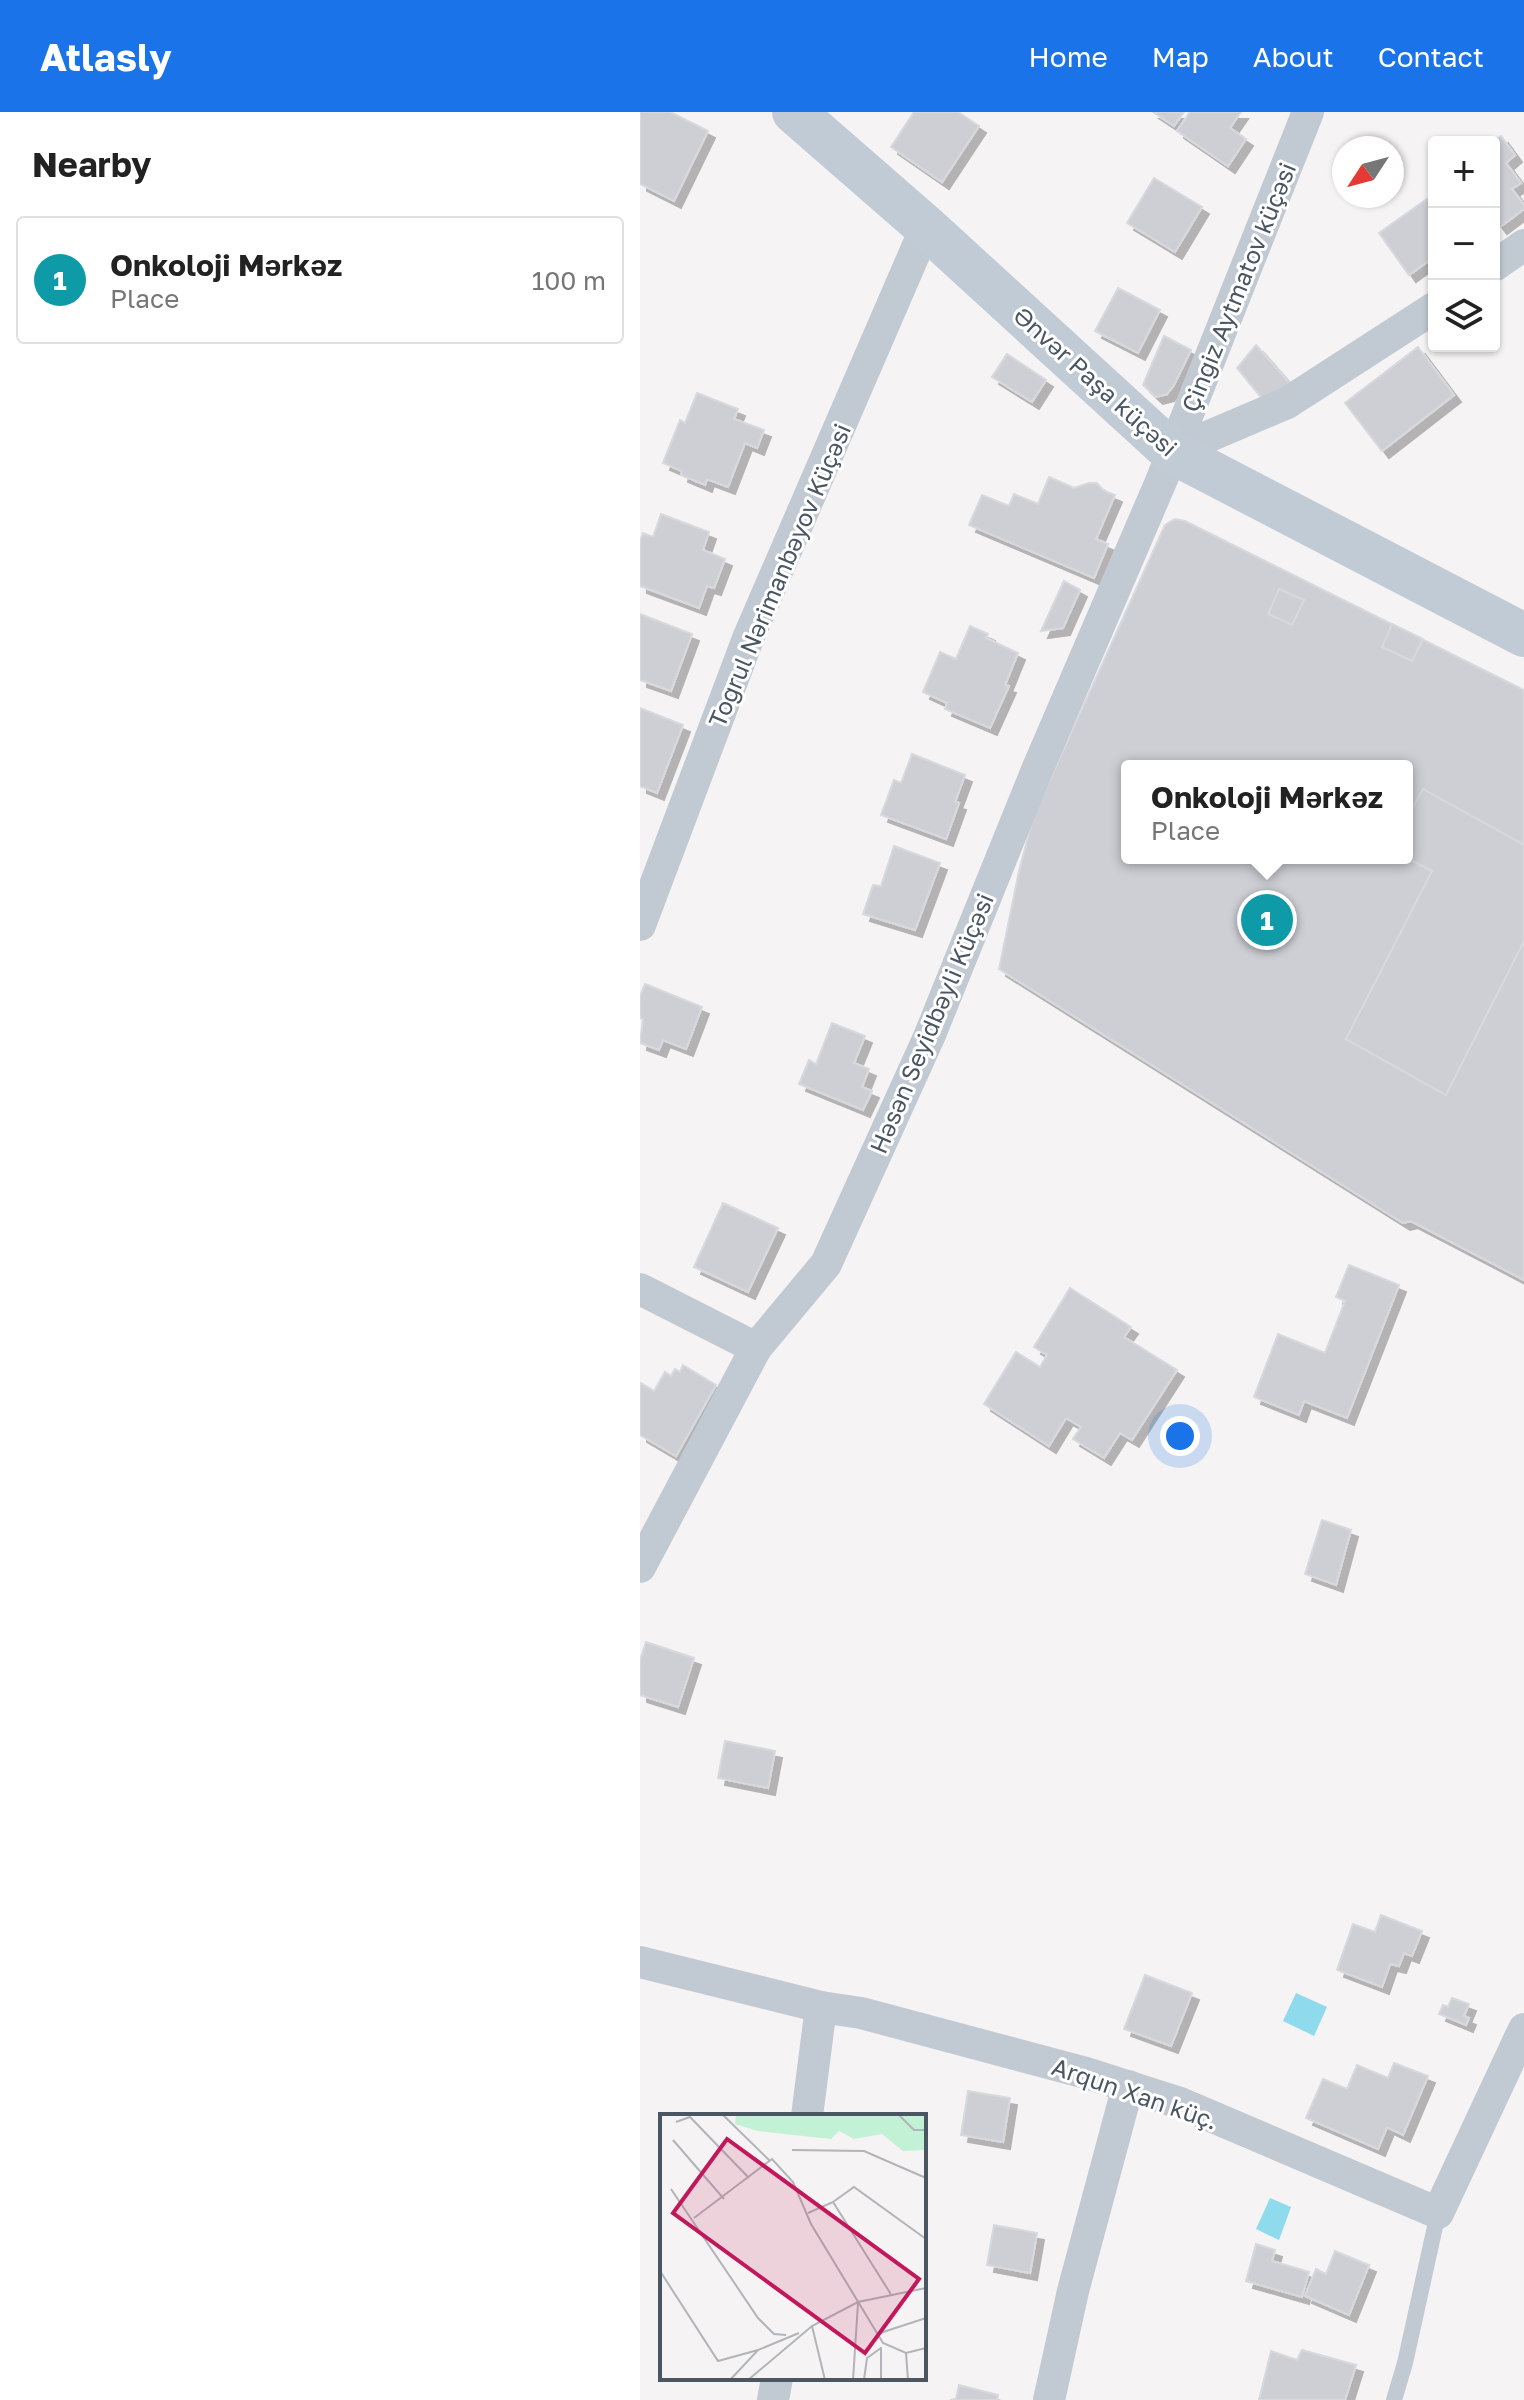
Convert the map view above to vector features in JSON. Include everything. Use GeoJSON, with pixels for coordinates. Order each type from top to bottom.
{"type":"FeatureCollection","features":[{"type":"Feature","properties":{"kind":"street","name":"Ənvər Paşa küçəsi"},"geometry":{"type":"LineString","coordinates":[[794,112],[926,227],[1172,452],[1524,635]]}},
{"type":"Feature","properties":{"kind":"street","name":"Çingiz Aytmatov küçəsi"},"geometry":{"type":"LineString","coordinates":[[1172,452],[1302,115]]}},
{"type":"Feature","properties":{"kind":"street","name":"Toğrul Nərimanbəyov Küçəsi"},"geometry":{"type":"LineString","coordinates":[[640,925],[749,636],[926,227]]}},
{"type":"Feature","properties":{"kind":"street"},"geometry":{"type":"LineString","coordinates":[[1500,262],[1524,245]]}},
{"type":"Feature","properties":{"kind":"street"},"geometry":{"type":"LineString","coordinates":[[1172,452],[1287,403],[1428,312]]}},
{"type":"Feature","properties":{"kind":"street","name":"Həsən Seyidbəyli Küçəsi"},"geometry":{"type":"LineString","coordinates":[[640,1567],[756,1348],[826,1264],[929,1037],[1037,770],[1172,452]]}},
{"type":"Feature","properties":{"kind":"street"},"geometry":{"type":"LineString","coordinates":[[640,1289],[756,1348]]}},
{"type":"Feature","properties":{"kind":"street"},"geometry":{"type":"LineString","coordinates":[[640,1962],[821,2007],[807,2114]]}},
{"type":"Feature","properties":{"kind":"street","name":"Arqun Xan küç."},"geometry":{"type":"LineString","coordinates":[[821,2007],[861,2013],[1180,2103],[1438,2213]]}},
{"type":"Feature","properties":{"kind":"street"},"geometry":{"type":"LineString","coordinates":[[1438,2213],[1524,2029]]}},
{"type":"Feature","properties":{"kind":"street"},"geometry":{"type":"LineString","coordinates":[[1049,2400],[1073,2291],[1128,2086]]}},
{"type":"Feature","properties":{"kind":"street"},"geometry":{"type":"LineString","coordinates":[[773,2400],[777,2380]]}},
{"type":"Feature","properties":{"kind":"lane"},"geometry":{"type":"LineString","coordinates":[[1394,2400],[1438,2213]]}},
{"type":"Feature","properties":{"kind":"water"},"geometry":{"type":"Polygon","coordinates":[[[1296,1993],[1327,2007],[1314,2036],[1283,2021],[1296,1993]]]}},
{"type":"Feature","properties":{"kind":"water"},"geometry":{"type":"Polygon","coordinates":[[[1270,2198],[1291,2207],[1279,2240],[1256,2229],[1270,2198]]]}},
{"type":"Feature","properties":{"kind":"building"},"geometry":{"type":"Polygon","coordinates":[[[640,112],[670,112],[708,131],[674,201],[640,184],[640,112]]]}},
{"type":"Feature","properties":{"kind":"building"},"geometry":{"type":"Polygon","coordinates":[[[914,112],[958,112],[979,126],[942,182],[891,147],[914,112]]]}},
{"type":"Feature","properties":{"kind":"building"},"geometry":{"type":"Polygon","coordinates":[[[1153,112],[1184,112],[1174,126],[1153,112]]]}},
{"type":"Feature","properties":{"kind":"building"},"geometry":{"type":"Polygon","coordinates":[[[1190,112],[1241,112],[1230,128],[1246,139],[1228,166],[1177,131],[1190,112]]]}},
{"type":"Feature","properties":{"kind":"building"},"geometry":{"type":"Polygon","coordinates":[[[1500,137],[1515,155],[1506,163],[1521,183],[1512,189],[1524,209],[1500,227],[1500,208],[1500,137]]]}},
{"type":"Feature","properties":{"kind":"building"},"geometry":{"type":"Polygon","coordinates":[[[1154,178],[1202,207],[1175,252],[1127,223],[1154,178]]]}},
{"type":"Feature","properties":{"kind":"building"},"geometry":{"type":"Polygon","coordinates":[[[1428,200],[1428,261],[1409,275],[1379,233],[1428,200]]]}},
{"type":"Feature","properties":{"kind":"building"},"geometry":{"type":"Polygon","coordinates":[[[1118,288],[1160,310],[1138,353],[1095,331],[1118,288]]]}},
{"type":"Feature","properties":{"kind":"building"},"geometry":{"type":"Polygon","coordinates":[[[1164,336],[1191,350],[1174,385],[1167,394],[1156,397],[1143,385],[1164,336]]]}},
{"type":"Feature","properties":{"kind":"building"},"geometry":{"type":"Polygon","coordinates":[[[1256,345],[1293,387],[1268,406],[1237,368],[1256,345]]]}},
{"type":"Feature","properties":{"kind":"building"},"geometry":{"type":"Polygon","coordinates":[[[1418,347],[1454,395],[1382,451],[1345,403],[1418,347]]]}},
{"type":"Feature","properties":{"kind":"building"},"geometry":{"type":"Polygon","coordinates":[[[1007,354],[1046,380],[1032,402],[992,377],[1007,354]]]}},
{"type":"Feature","properties":{"kind":"building"},"geometry":{"type":"Polygon","coordinates":[[[697,393],[738,409],[734,419],[764,430],[757,448],[745,443],[728,487],[707,479],[705,485],[663,463],[680,420],[685,423],[697,393]]]}},
{"type":"Feature","properties":{"kind":"building"},"geometry":{"type":"Polygon","coordinates":[[[1049,477],[1074,488],[1097,483],[1104,491],[1115,495],[1096,539],[1108,544],[1094,578],[969,525],[982,495],[1009,506],[1014,494],[1038,504],[1049,477]]]}},
{"type":"Feature","properties":{"kind":"building"},"geometry":{"type":"Polygon","coordinates":[[[661,514],[709,532],[703,550],[725,559],[714,588],[707,586],[699,608],[640,586],[640,541],[643,533],[653,537],[661,514]]]}},
{"type":"Feature","properties":{"kind":"building"},"geometry":{"type":"Polygon","coordinates":[[[1175,519],[1185,521],[1524,690],[1524,1280],[1411,1221],[1403,1223],[999,969],[1034,815],[1165,525],[1175,519]]]}},
{"type":"Feature","properties":{"kind":"building"},"geometry":{"type":"Polygon","coordinates":[[[1064,581],[1080,590],[1063,628],[1041,631],[1064,581]]]}},
{"type":"Feature","properties":{"kind":"building"},"geometry":{"type":"Polygon","coordinates":[[[1279,589],[1304,600],[1292,625],[1268,614],[1279,589]]]}},
{"type":"Feature","properties":{"kind":"building"},"geometry":{"type":"Polygon","coordinates":[[[640,614],[692,634],[671,691],[640,680],[640,614]]]}},
{"type":"Feature","properties":{"kind":"building"},"geometry":{"type":"Polygon","coordinates":[[[1392,624],[1423,639],[1412,661],[1382,647],[1392,624]]]}},
{"type":"Feature","properties":{"kind":"building"},"geometry":{"type":"Polygon","coordinates":[[[970,626],[988,634],[986,638],[1018,653],[1005,685],[1009,686],[990,728],[945,709],[947,703],[923,692],[940,652],[956,659],[970,626]]]}},
{"type":"Feature","properties":{"kind":"building"},"geometry":{"type":"Polygon","coordinates":[[[640,708],[683,725],[657,793],[640,786],[640,708]]]}},
{"type":"Feature","properties":{"kind":"building"},"geometry":{"type":"Polygon","coordinates":[[[912,754],[965,775],[946,839],[881,815],[894,780],[901,783],[912,754]]]}},
{"type":"Feature","properties":{"kind":"building"},"geometry":{"type":"Polygon","coordinates":[[[1423,789],[1524,845],[1524,941],[1446,1095],[1346,1039],[1432,871],[1413,861],[1413,807],[1423,789]]]}},
{"type":"Feature","properties":{"kind":"building"},"geometry":{"type":"Polygon","coordinates":[[[894,846],[940,863],[915,930],[863,914],[873,885],[881,886],[894,846]]]}},
{"type":"Feature","properties":{"kind":"building"},"geometry":{"type":"Polygon","coordinates":[[[645,984],[702,1007],[686,1049],[663,1040],[659,1050],[640,1043],[643,1019],[640,1018],[640,996],[645,984]]]}},
{"type":"Feature","properties":{"kind":"building"},"geometry":{"type":"Polygon","coordinates":[[[832,1023],[865,1036],[854,1063],[869,1069],[862,1087],[872,1091],[863,1110],[799,1084],[809,1060],[816,1064],[832,1023]]]}},
{"type":"Feature","properties":{"kind":"building"},"geometry":{"type":"Polygon","coordinates":[[[723,1203],[778,1228],[748,1292],[694,1267],[723,1203]]]}},
{"type":"Feature","properties":{"kind":"building"},"geometry":{"type":"Polygon","coordinates":[[[1349,1265],[1399,1285],[1347,1418],[1304,1401],[1299,1415],[1254,1397],[1278,1334],[1325,1353],[1345,1301],[1336,1297],[1349,1265]]]}},
{"type":"Feature","properties":{"kind":"building"},"geometry":{"type":"Polygon","coordinates":[[[1070,1288],[1131,1327],[1124,1337],[1177,1370],[1132,1440],[1120,1433],[1104,1458],[1073,1439],[1081,1427],[1066,1418],[1049,1446],[984,1404],[1016,1352],[1040,1367],[1047,1355],[1034,1347],[1070,1288]]]}},
{"type":"Feature","properties":{"kind":"building"},"geometry":{"type":"Polygon","coordinates":[[[683,1365],[716,1385],[676,1456],[640,1435],[640,1385],[654,1391],[665,1372],[671,1376],[675,1369],[680,1372],[683,1365]]]}},
{"type":"Feature","properties":{"kind":"building"},"geometry":{"type":"Polygon","coordinates":[[[1322,1520],[1351,1530],[1336,1585],[1305,1574],[1322,1520]]]}},
{"type":"Feature","properties":{"kind":"building"},"geometry":{"type":"Polygon","coordinates":[[[646,1642],[694,1658],[678,1707],[640,1695],[640,1660],[646,1642]]]}},
{"type":"Feature","properties":{"kind":"building"},"geometry":{"type":"Polygon","coordinates":[[[725,1741],[775,1751],[768,1788],[718,1778],[725,1741]]]}},
{"type":"Feature","properties":{"kind":"building"},"geometry":{"type":"Polygon","coordinates":[[[1381,1915],[1422,1931],[1412,1956],[1404,1953],[1399,1966],[1390,1964],[1382,1987],[1337,1970],[1353,1924],[1375,1932],[1381,1915]]]}},
{"type":"Feature","properties":{"kind":"building"},"geometry":{"type":"Polygon","coordinates":[[[1145,1975],[1192,1993],[1171,2046],[1124,2029],[1145,1975]]]}},
{"type":"Feature","properties":{"kind":"building"},"geometry":{"type":"Polygon","coordinates":[[[1452,1998],[1469,2004],[1464,2016],[1469,2018],[1466,2025],[1439,2014],[1443,2005],[1448,2007],[1452,1998]]]}},
{"type":"Feature","properties":{"kind":"building"},"geometry":{"type":"Polygon","coordinates":[[[1394,2063],[1428,2076],[1403,2135],[1387,2127],[1378,2149],[1306,2118],[1323,2079],[1347,2089],[1357,2065],[1388,2078],[1394,2063]]]}},
{"type":"Feature","properties":{"kind":"building"},"geometry":{"type":"Polygon","coordinates":[[[968,2091],[1010,2098],[1003,2142],[961,2135],[968,2091]]]}},
{"type":"Feature","properties":{"kind":"building"},"geometry":{"type":"Polygon","coordinates":[[[994,2225],[1037,2233],[1030,2273],[987,2265],[994,2225]]]}},
{"type":"Feature","properties":{"kind":"building"},"geometry":{"type":"Polygon","coordinates":[[[1256,2244],[1275,2250],[1272,2261],[1309,2272],[1302,2297],[1246,2281],[1256,2244]]]}},
{"type":"Feature","properties":{"kind":"building"},"geometry":{"type":"Polygon","coordinates":[[[1335,2251],[1369,2265],[1349,2315],[1305,2296],[1316,2269],[1326,2274],[1335,2251]]]}},
{"type":"Feature","properties":{"kind":"building"},"geometry":{"type":"Polygon","coordinates":[[[1302,2350],[1356,2365],[1345,2400],[1259,2400],[1271,2351],[1297,2360],[1302,2350]]]}},
{"type":"Feature","properties":{"kind":"building"},"geometry":{"type":"Polygon","coordinates":[[[959,2385],[998,2395],[997,2400],[950,2400],[956,2399],[959,2385]]]}},
{"type":"Feature","properties":{"kind":"place","name":"Onkoloji Mərkəz"},"geometry":{"type":"Point","coordinates":[1267,920]}}]}
